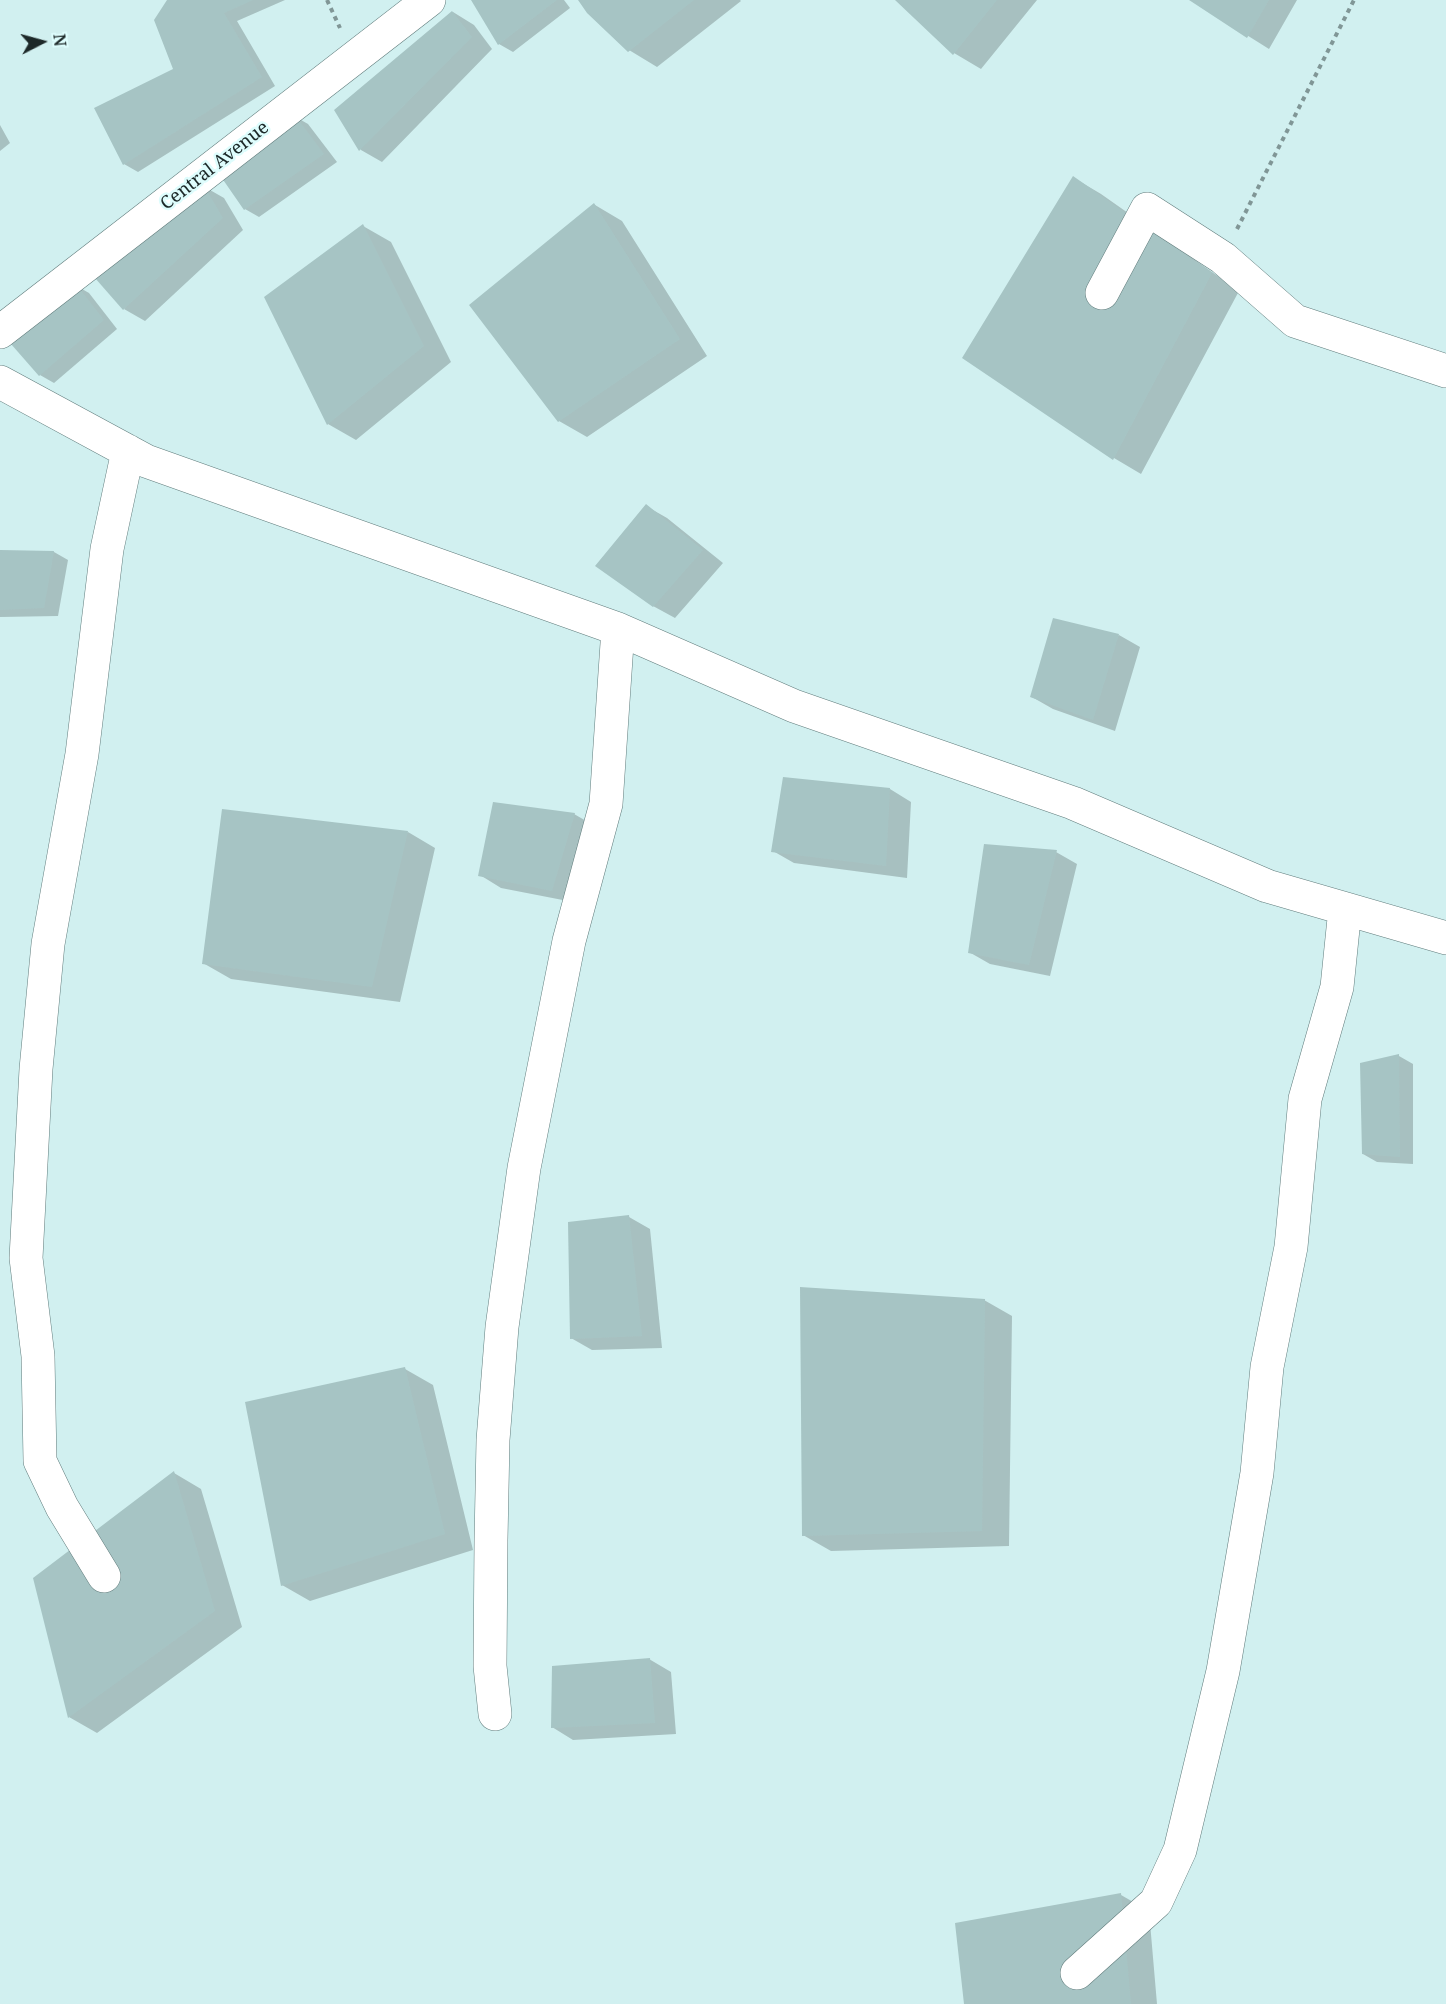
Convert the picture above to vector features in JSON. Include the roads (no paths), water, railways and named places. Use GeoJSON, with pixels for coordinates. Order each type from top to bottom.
{"type":"FeatureCollection","features":[{"type":"Feature","properties":{"kind":"street","name":"Central Avenue"},"geometry":{"type":"LineString","coordinates":[[0,332],[429,0]]}},
{"type":"Feature","properties":{"kind":"street"},"geometry":{"type":"LineString","coordinates":[[1102,293],[1147,209],[1223,258],[1295,321],[1446,371]]}},
{"type":"Feature","properties":{"kind":"street"},"geometry":{"type":"LineString","coordinates":[[0,382],[146,461],[618,629],[794,706],[1073,804],[1267,886],[1446,938]]}},
{"type":"Feature","properties":{"kind":"street"},"geometry":{"type":"LineString","coordinates":[[104,1576],[62,1507],[40,1461],[38,1356],[26,1258],[36,1069],[48,944],[82,754],[107,549],[128,451]]}},
{"type":"Feature","properties":{"kind":"street"},"geometry":{"type":"LineString","coordinates":[[495,1714],[490,1666],[491,1540],[493,1440],[502,1327],[524,1168],[569,941],[606,804],[618,629]]}},
{"type":"Feature","properties":{"kind":"street"},"geometry":{"type":"LineString","coordinates":[[1077,1973],[1156,1902],[1180,1850],[1223,1671],[1257,1473],[1267,1366],[1291,1247],[1305,1099],[1337,987],[1345,909]]}}]}
